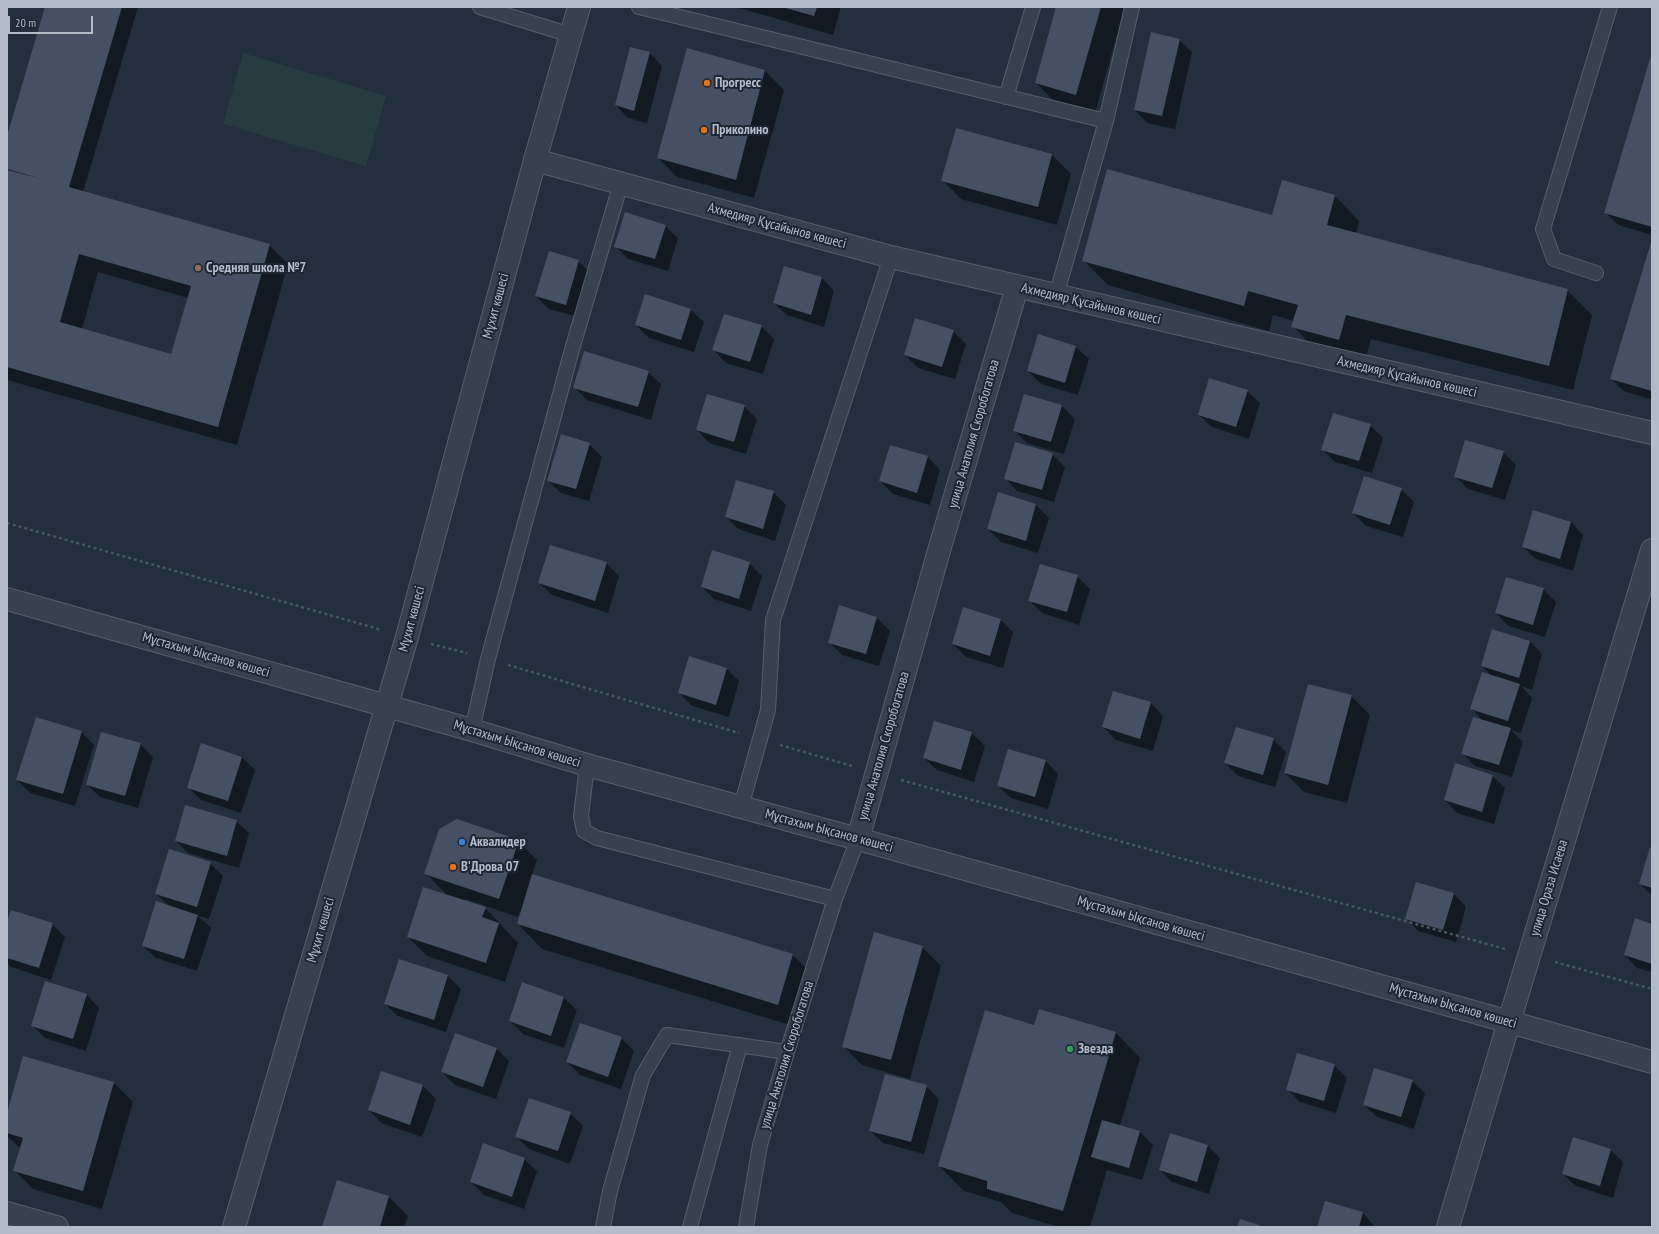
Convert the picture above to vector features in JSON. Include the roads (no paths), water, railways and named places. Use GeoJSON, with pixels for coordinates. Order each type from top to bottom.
{"type":"FeatureCollection","features":[{"type":"Feature","properties":{"kind":"street","name":"Мұхит көшесі"},"geometry":{"type":"LineString","coordinates":[[234,1227],[407,637],[535,160],[579,7]]}},
{"type":"Feature","properties":{"kind":"street","name":"Ахмедияр Құсайынов көшесі"},"geometry":{"type":"LineString","coordinates":[[535,160],[891,256],[1017,287],[1652,433]]}},
{"type":"Feature","properties":{"kind":"street","name":"улица Анатолия Скоробогатова"},"geometry":{"type":"LineString","coordinates":[[858,839],[938,554],[1017,287]]}},
{"type":"Feature","properties":{"kind":"street","name":"улица Ораза Исаева"},"geometry":{"type":"LineString","coordinates":[[1448,1227],[1652,550]]}},
{"type":"Feature","properties":{"kind":"street","name":"Мұстахым Ықсанов көшесі"},"geometry":{"type":"LineString","coordinates":[[7,599],[472,730],[588,765],[858,839],[1652,1062]]}},
{"type":"Feature","properties":{"kind":"street"},"geometry":{"type":"LineString","coordinates":[[7,1212],[57,1227]]}},
{"type":"Feature","properties":{"kind":"lane"},"geometry":{"type":"LineString","coordinates":[[480,7],[571,35]]}},
{"type":"Feature","properties":{"kind":"lane"},"geometry":{"type":"LineString","coordinates":[[639,7],[1106,121]]}},
{"type":"Feature","properties":{"kind":"lane"},"geometry":{"type":"LineString","coordinates":[[1006,96],[1033,7]]}},
{"type":"Feature","properties":{"kind":"lane"},"geometry":{"type":"LineString","coordinates":[[1056,296],[1106,121],[1132,7]]}},
{"type":"Feature","properties":{"kind":"lane"},"geometry":{"type":"LineString","coordinates":[[1596,273],[1554,259],[1543,229],[1610,7]]}},
{"type":"Feature","properties":{"kind":"lane"},"geometry":{"type":"LineString","coordinates":[[472,730],[488,659],[573,346],[621,183]]}},
{"type":"Feature","properties":{"kind":"lane"},"geometry":{"type":"LineString","coordinates":[[741,807],[768,710],[773,620],[891,256]]}},
{"type":"Feature","properties":{"kind":"lane"},"geometry":{"type":"LineString","coordinates":[[588,765],[581,816],[584,831],[598,838],[835,899]]}},
{"type":"Feature","properties":{"kind":"lane","name":"улица Анатолия Скоробогатова"},"geometry":{"type":"LineString","coordinates":[[746,1227],[760,1145],[787,1052],[835,899],[858,839]]}},
{"type":"Feature","properties":{"kind":"lane"},"geometry":{"type":"LineString","coordinates":[[603,1227],[610,1191],[643,1075],[666,1035],[787,1052]]}},
{"type":"Feature","properties":{"kind":"lane"},"geometry":{"type":"LineString","coordinates":[[690,1227],[740,1045]]}},
{"type":"Feature","properties":{"kind":"place","name":"Прогресс"},"geometry":{"type":"Point","coordinates":[707,83]}},
{"type":"Feature","properties":{"kind":"place","name":"Приколино"},"geometry":{"type":"Point","coordinates":[704,130]}},
{"type":"Feature","properties":{"kind":"place","name":"Средняя школа №7"},"geometry":{"type":"Point","coordinates":[198,268]}},
{"type":"Feature","properties":{"kind":"place","name":"Аквалидер"},"geometry":{"type":"Point","coordinates":[462,842]}},
{"type":"Feature","properties":{"kind":"place","name":"В'Дрова 07"},"geometry":{"type":"Point","coordinates":[453,867]}},
{"type":"Feature","properties":{"kind":"place","name":"Звезда"},"geometry":{"type":"Point","coordinates":[1070,1049]}}]}
